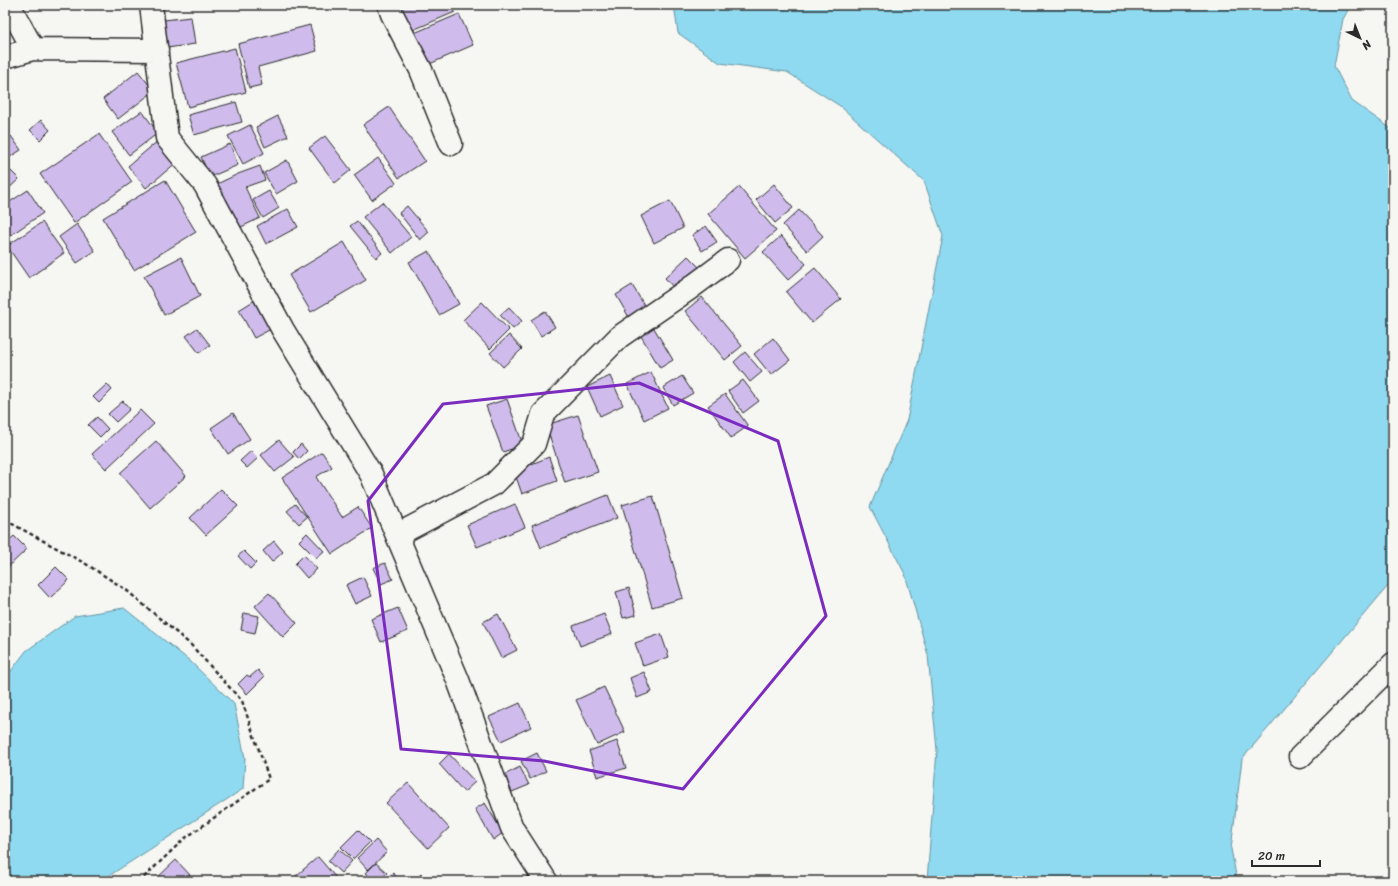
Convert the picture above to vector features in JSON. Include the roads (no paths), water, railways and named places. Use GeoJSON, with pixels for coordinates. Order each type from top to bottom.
{"type":"FeatureCollection","features":[{"type":"Feature","properties":{"kind":"street"},"geometry":{"type":"LineString","coordinates":[[9,5],[33,48]]}},
{"type":"Feature","properties":{"kind":"street"},"geometry":{"type":"LineString","coordinates":[[151,5],[168,138],[205,185],[283,330],[371,474],[458,680],[512,828],[546,881]]}},
{"type":"Feature","properties":{"kind":"street"},"geometry":{"type":"LineString","coordinates":[[390,5],[392,14],[421,70],[451,144]]}},
{"type":"Feature","properties":{"kind":"street"},"geometry":{"type":"LineString","coordinates":[[5,57],[33,48],[157,50]]}},
{"type":"Feature","properties":{"kind":"street"},"geometry":{"type":"LineString","coordinates":[[397,535],[494,484],[534,444],[544,414],[619,337],[728,260]]}},
{"type":"Feature","properties":{"kind":"street"},"geometry":{"type":"LineString","coordinates":[[1300,757],[1393,664]]}},
{"type":"Feature","properties":{"kind":"water"},"geometry":{"type":"Polygon","coordinates":[[[674,5],[1351,5],[1343,19],[1334,66],[1352,101],[1393,130],[1393,580],[1242,759],[1231,849],[1237,881],[927,881],[937,750],[928,655],[905,574],[870,507],[907,420],[943,236],[924,181],[840,106],[787,72],[720,63],[678,33],[674,5]]]}},
{"type":"Feature","properties":{"kind":"water"},"geometry":{"type":"Polygon","coordinates":[[[124,608],[190,661],[234,704],[245,758],[243,789],[101,881],[5,881],[5,679],[26,651],[75,616],[124,608]]]}}]}
